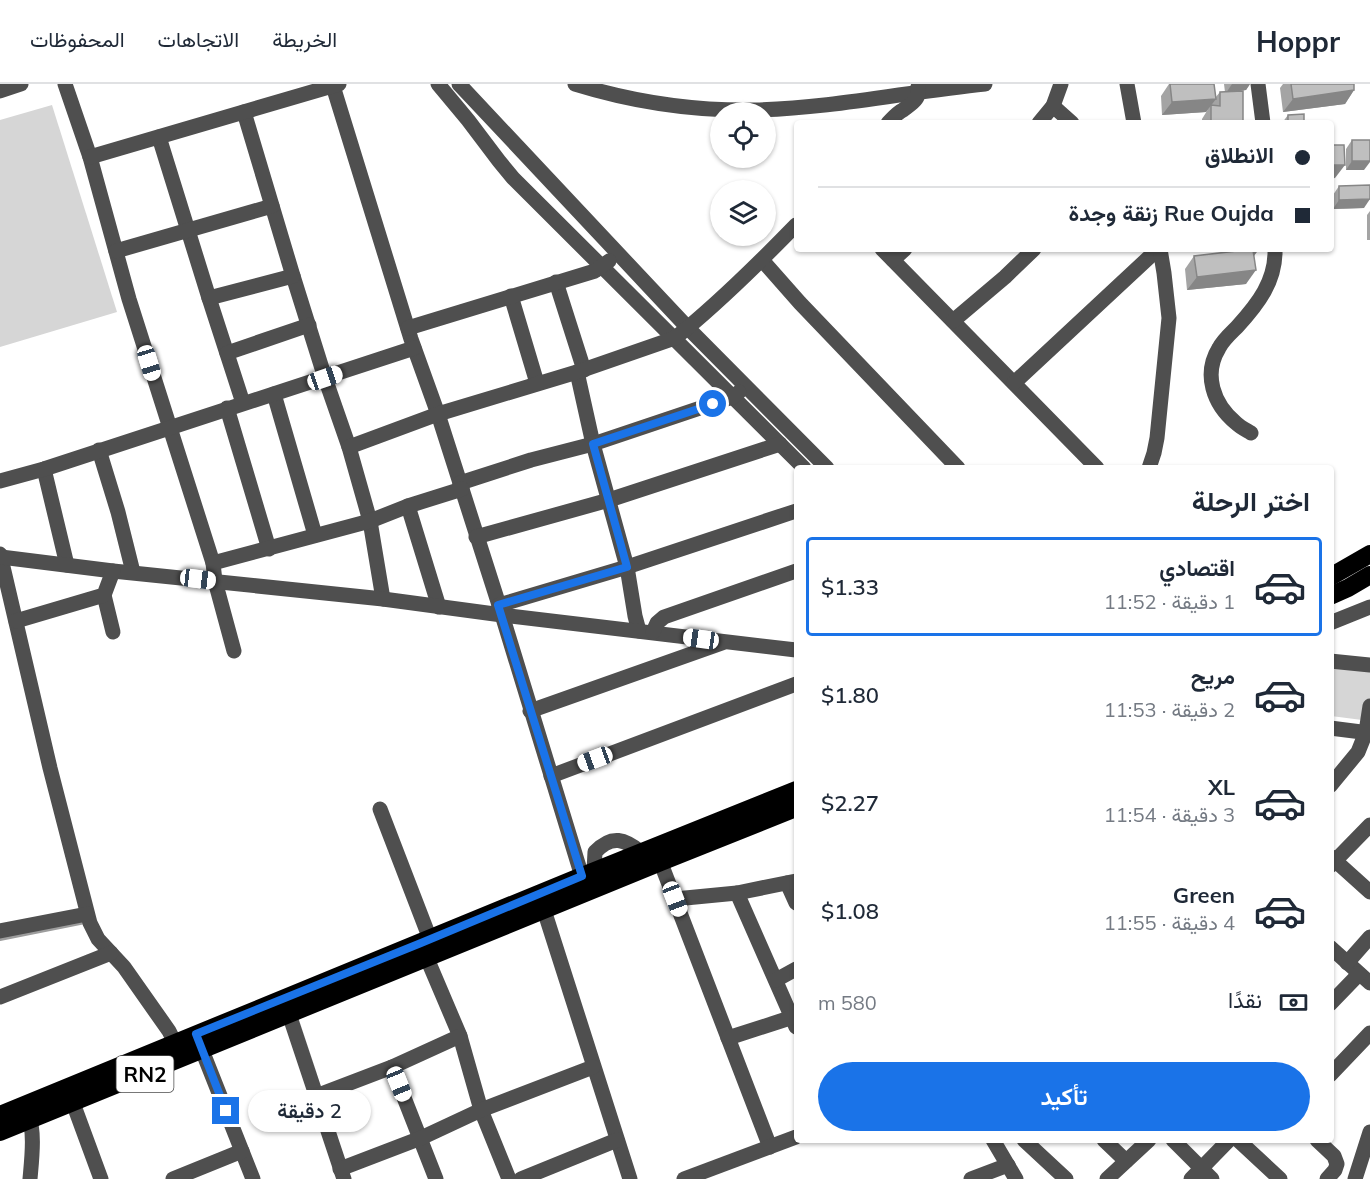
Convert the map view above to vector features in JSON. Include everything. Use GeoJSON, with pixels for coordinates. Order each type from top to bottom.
{"type":"FeatureCollection","features":[{"type":"Feature","properties":{"kind":"highway"},"geometry":{"type":"LineString","coordinates":[[1334,575],[1370,554]]}},
{"type":"Feature","properties":{"kind":"highway"},"geometry":{"type":"LineString","coordinates":[[1334,594],[1370,575]]}},
{"type":"Feature","properties":{"kind":"highway","name":"RN2"},"geometry":{"type":"LineString","coordinates":[[0,1132],[29,1112],[652,854],[794,791]]}},
{"type":"Feature","properties":{"kind":"highway","name":"RN2"},"geometry":{"type":"LineString","coordinates":[[652,854],[794,809]]}},
{"type":"Feature","properties":{"kind":"highway","name":"RN2"},"geometry":{"type":"LineString","coordinates":[[426,947],[544,910],[588,880]]}},
{"type":"Feature","properties":{"kind":"highway","name":"RN2"},"geometry":{"type":"LineString","coordinates":[[0,1115],[73,1103],[179,1050]]}},
{"type":"Feature","properties":{"kind":"street"},"geometry":{"type":"LineString","coordinates":[[0,91],[21,84]]}},
{"type":"Feature","properties":{"kind":"street"},"geometry":{"type":"LineString","coordinates":[[65,84],[90,157],[129,299],[213,563],[214,581],[234,651]]}},
{"type":"Feature","properties":{"kind":"street"},"geometry":{"type":"LineString","coordinates":[[438,84],[513,178],[801,465]]}},
{"type":"Feature","properties":{"kind":"street"},"geometry":{"type":"LineString","coordinates":[[459,84],[688,328],[824,465]]}},
{"type":"Feature","properties":{"kind":"street"},"geometry":{"type":"LineString","coordinates":[[575,84],[631,99],[672,105],[753,110],[835,104],[918,88],[985,84]]}},
{"type":"Feature","properties":{"kind":"street"},"geometry":{"type":"LineString","coordinates":[[1041,120],[1053,106],[1061,84]]}},
{"type":"Feature","properties":{"kind":"street"},"geometry":{"type":"LineString","coordinates":[[1127,84],[1133,120]]}},
{"type":"Feature","properties":{"kind":"street"},"geometry":{"type":"LineString","coordinates":[[1258,84],[1263,120]]}},
{"type":"Feature","properties":{"kind":"street"},"geometry":{"type":"LineString","coordinates":[[90,157],[336,85],[414,348],[461,486],[550,776],[588,880]]}},
{"type":"Feature","properties":{"kind":"street"},"geometry":{"type":"LineString","coordinates":[[891,120],[914,102],[918,88]]}},
{"type":"Feature","properties":{"kind":"street"},"geometry":{"type":"LineString","coordinates":[[1053,106],[1069,120]]}},
{"type":"Feature","properties":{"kind":"street"},"geometry":{"type":"LineString","coordinates":[[244,112],[293,276],[349,447],[370,521],[383,599]]}},
{"type":"Feature","properties":{"kind":"street"},"geometry":{"type":"LineString","coordinates":[[159,137],[243,403]]}},
{"type":"Feature","properties":{"kind":"street"},"geometry":{"type":"LineString","coordinates":[[116,251],[272,206]]}},
{"type":"Feature","properties":{"kind":"street"},"geometry":{"type":"LineString","coordinates":[[349,447],[438,414],[580,371],[675,338],[762,260],[794,227]]}},
{"type":"Feature","properties":{"kind":"street"},"geometry":{"type":"LineString","coordinates":[[885,252],[1093,465]]}},
{"type":"Feature","properties":{"kind":"street"},"geometry":{"type":"LineString","coordinates":[[893,260],[902,252]]}},
{"type":"Feature","properties":{"kind":"street"},"geometry":{"type":"LineString","coordinates":[[953,321],[1031,252]]}},
{"type":"Feature","properties":{"kind":"street"},"geometry":{"type":"LineString","coordinates":[[1014,383],[1156,252]]}},
{"type":"Feature","properties":{"kind":"street"},"geometry":{"type":"LineString","coordinates":[[1150,465],[1157,438],[1169,318],[1160,252]]}},
{"type":"Feature","properties":{"kind":"street"},"geometry":{"type":"LineString","coordinates":[[1251,434],[1234,422],[1222,407],[1210,379],[1212,365],[1220,346],[1255,308],[1268,286],[1273,272],[1275,252]]}},
{"type":"Feature","properties":{"kind":"street"},"geometry":{"type":"LineString","coordinates":[[408,328],[595,271],[618,254]]}},
{"type":"Feature","properties":{"kind":"street"},"geometry":{"type":"LineString","coordinates":[[762,260],[800,303],[955,465]]}},
{"type":"Feature","properties":{"kind":"street"},"geometry":{"type":"LineString","coordinates":[[209,298],[293,276]]}},
{"type":"Feature","properties":{"kind":"street"},"geometry":{"type":"LineString","coordinates":[[556,282],[580,371],[593,444],[627,567],[635,616],[646,632]]}},
{"type":"Feature","properties":{"kind":"street"},"geometry":{"type":"LineString","coordinates":[[511,296],[537,383]]}},
{"type":"Feature","properties":{"kind":"street"},"geometry":{"type":"LineString","coordinates":[[227,353],[309,325]]}},
{"type":"Feature","properties":{"kind":"street"},"geometry":{"type":"LineString","coordinates":[[0,481],[44,469],[414,348]]}},
{"type":"Feature","properties":{"kind":"street"},"geometry":{"type":"LineString","coordinates":[[213,563],[370,521],[531,460],[593,444],[733,397],[747,386]]}},
{"type":"Feature","properties":{"kind":"street"},"geometry":{"type":"LineString","coordinates":[[274,394],[315,534]]}},
{"type":"Feature","properties":{"kind":"street"},"geometry":{"type":"LineString","coordinates":[[227,408],[269,549]]}},
{"type":"Feature","properties":{"kind":"street"},"geometry":{"type":"LineString","coordinates":[[476,537],[609,500],[780,444]]}},
{"type":"Feature","properties":{"kind":"street"},"geometry":{"type":"LineString","coordinates":[[99,450],[133,572]]}},
{"type":"Feature","properties":{"kind":"street"},"geometry":{"type":"LineString","coordinates":[[44,469],[67,565]]}},
{"type":"Feature","properties":{"kind":"street"},"geometry":{"type":"LineString","coordinates":[[408,506],[439,607]]}},
{"type":"Feature","properties":{"kind":"street"},"geometry":{"type":"LineString","coordinates":[[500,610],[794,512]]}},
{"type":"Feature","properties":{"kind":"street"},"geometry":{"type":"LineString","coordinates":[[179,1050],[169,1031],[129,975],[99,939],[87,914],[0,555],[113,571],[383,599],[439,607],[500,610],[646,632],[794,650]]}},
{"type":"Feature","properties":{"kind":"street"},"geometry":{"type":"LineString","coordinates":[[113,571],[104,596],[113,632]]}},
{"type":"Feature","properties":{"kind":"street"},"geometry":{"type":"LineString","coordinates":[[646,632],[664,617],[794,573]]}},
{"type":"Feature","properties":{"kind":"street"},"geometry":{"type":"LineString","coordinates":[[16,621],[104,596]]}},
{"type":"Feature","properties":{"kind":"street"},"geometry":{"type":"LineString","coordinates":[[1334,621],[1370,607]]}},
{"type":"Feature","properties":{"kind":"street"},"geometry":{"type":"LineString","coordinates":[[530,711],[724,642]]}},
{"type":"Feature","properties":{"kind":"street"},"geometry":{"type":"LineString","coordinates":[[1334,661],[1370,665]]}},
{"type":"Feature","properties":{"kind":"street"},"geometry":{"type":"LineString","coordinates":[[550,776],[794,685]]}},
{"type":"Feature","properties":{"kind":"street"},"geometry":{"type":"LineString","coordinates":[[1334,781],[1358,752],[1368,732],[1370,706]]}},
{"type":"Feature","properties":{"kind":"street"},"geometry":{"type":"LineString","coordinates":[[1334,728],[1368,732]]}},
{"type":"Feature","properties":{"kind":"street"},"geometry":{"type":"LineString","coordinates":[[380,809],[426,947],[460,1036],[481,1110],[509,1179]]}},
{"type":"Feature","properties":{"kind":"street"},"geometry":{"type":"LineString","coordinates":[[1334,859],[1370,825]]}},
{"type":"Feature","properties":{"kind":"street"},"geometry":{"type":"LineString","coordinates":[[652,854],[675,899],[770,1147]]}},
{"type":"Feature","properties":{"kind":"street"},"geometry":{"type":"LineString","coordinates":[[1334,863],[1370,892]]}},
{"type":"Feature","properties":{"kind":"street"},"geometry":{"type":"LineString","coordinates":[[675,899],[737,892],[792,882]]}},
{"type":"Feature","properties":{"kind":"street"},"geometry":{"type":"LineString","coordinates":[[728,1038],[794,1022],[737,892]]}},
{"type":"Feature","properties":{"kind":"street"},"geometry":{"type":"LineString","coordinates":[[544,910],[630,1179]]}},
{"type":"Feature","properties":{"kind":"street"},"geometry":{"type":"LineString","coordinates":[[0,931],[87,914]]}},
{"type":"Feature","properties":{"kind":"street"},"geometry":{"type":"LineString","coordinates":[[1347,963],[1370,937]]}},
{"type":"Feature","properties":{"kind":"street"},"geometry":{"type":"LineString","coordinates":[[1334,951],[1365,978],[1334,1001]]}},
{"type":"Feature","properties":{"kind":"street"},"geometry":{"type":"LineString","coordinates":[[0,997],[111,953]]}},
{"type":"Feature","properties":{"kind":"street"},"geometry":{"type":"LineString","coordinates":[[776,980],[794,970]]}},
{"type":"Feature","properties":{"kind":"street"},"geometry":{"type":"LineString","coordinates":[[287,1006],[342,1174],[481,1110],[593,1067]]}},
{"type":"Feature","properties":{"kind":"street"},"geometry":{"type":"LineString","coordinates":[[1334,1071],[1370,1033]]}},
{"type":"Feature","properties":{"kind":"street"},"geometry":{"type":"LineString","coordinates":[[316,1096],[392,1067],[460,1036]]}},
{"type":"Feature","properties":{"kind":"street"},"geometry":{"type":"LineString","coordinates":[[199,1042],[253,1179]]}},
{"type":"Feature","properties":{"kind":"street"},"geometry":{"type":"LineString","coordinates":[[392,1067],[436,1179]]}},
{"type":"Feature","properties":{"kind":"street"},"geometry":{"type":"LineString","coordinates":[[73,1103],[101,1179]]}},
{"type":"Feature","properties":{"kind":"street"},"geometry":{"type":"LineString","coordinates":[[29,1112],[33,1139],[30,1179]]}},
{"type":"Feature","properties":{"kind":"street"},"geometry":{"type":"LineString","coordinates":[[1355,1179],[1370,1132]]}},
{"type":"Feature","properties":{"kind":"street"},"geometry":{"type":"LineString","coordinates":[[684,1179],[794,1138]]}},
{"type":"Feature","properties":{"kind":"street"},"geometry":{"type":"LineString","coordinates":[[521,1179],[617,1140]]}},
{"type":"Feature","properties":{"kind":"street"},"geometry":{"type":"LineString","coordinates":[[995,1143],[1016,1179]]}},
{"type":"Feature","properties":{"kind":"street"},"geometry":{"type":"LineString","coordinates":[[1027,1143],[1066,1179]]}},
{"type":"Feature","properties":{"kind":"street"},"geometry":{"type":"LineString","coordinates":[[1107,1143],[1126,1161]]}},
{"type":"Feature","properties":{"kind":"street"},"geometry":{"type":"LineString","coordinates":[[1107,1179],[1146,1143]]}},
{"type":"Feature","properties":{"kind":"street"},"geometry":{"type":"LineString","coordinates":[[1175,1143],[1201,1176],[1227,1143]]}},
{"type":"Feature","properties":{"kind":"street"},"geometry":{"type":"LineString","coordinates":[[1241,1143],[1280,1179]]}},
{"type":"Feature","properties":{"kind":"street"},"geometry":{"type":"LineString","coordinates":[[1320,1143],[1337,1161],[1331,1175]]}},
{"type":"Feature","properties":{"kind":"street"},"geometry":{"type":"LineString","coordinates":[[173,1179],[242,1151]]}},
{"type":"Feature","properties":{"kind":"street"},"geometry":{"type":"LineString","coordinates":[[971,1179],[1008,1165]]}},
{"type":"Feature","properties":{"kind":"shaded area"},"geometry":{"type":"Polygon","coordinates":[[[52,105],[117,312],[0,347],[0,120],[52,105]]]}},
{"type":"Feature","properties":{"kind":"shaded area"},"geometry":{"type":"Polygon","coordinates":[[[1334,665],[1370,669],[1370,721],[1334,716],[1334,665]]]}},
{"type":"Feature","properties":{"kind":"building"},"geometry":{"type":"Polygon","coordinates":[[[1170,84],[1214,84],[1216,99],[1172,102],[1170,84]]]}},
{"type":"Feature","properties":{"kind":"building"},"geometry":{"type":"Polygon","coordinates":[[[1291,84],[1354,84],[1354,90],[1293,99],[1291,84]]]}},
{"type":"Feature","properties":{"kind":"building"},"geometry":{"type":"Polygon","coordinates":[[[1243,91],[1243,120],[1211,120],[1211,105],[1220,106],[1220,92],[1243,91]]]}},
{"type":"Feature","properties":{"kind":"building"},"geometry":{"type":"Polygon","coordinates":[[[1304,114],[1304,120],[1288,120],[1288,115],[1304,114]]]}},
{"type":"Feature","properties":{"kind":"building"},"geometry":{"type":"Polygon","coordinates":[[[1352,140],[1370,140],[1370,161],[1352,161],[1352,140]]]}},
{"type":"Feature","properties":{"kind":"building"},"geometry":{"type":"Polygon","coordinates":[[[1334,145],[1344,145],[1345,165],[1334,165],[1334,145]]]}},
{"type":"Feature","properties":{"kind":"building"},"geometry":{"type":"Polygon","coordinates":[[[1370,185],[1370,199],[1339,200],[1339,186],[1370,185]]]}},
{"type":"Feature","properties":{"kind":"building"},"geometry":{"type":"Polygon","coordinates":[[[1253,252],[1256,270],[1197,277],[1194,256],[1253,252]]]}},
{"type":"Feature","properties":{"kind":"waterway"},"geometry":{"type":"LineString","coordinates":[[0,939],[85,922]]}},
{"type":"Feature","properties":{"kind":"route"},"geometry":{"type":"LineString","coordinates":[[226,1111],[196,1034],[582,876],[498,605],[627,567],[593,444],[713,404]]}}]}
